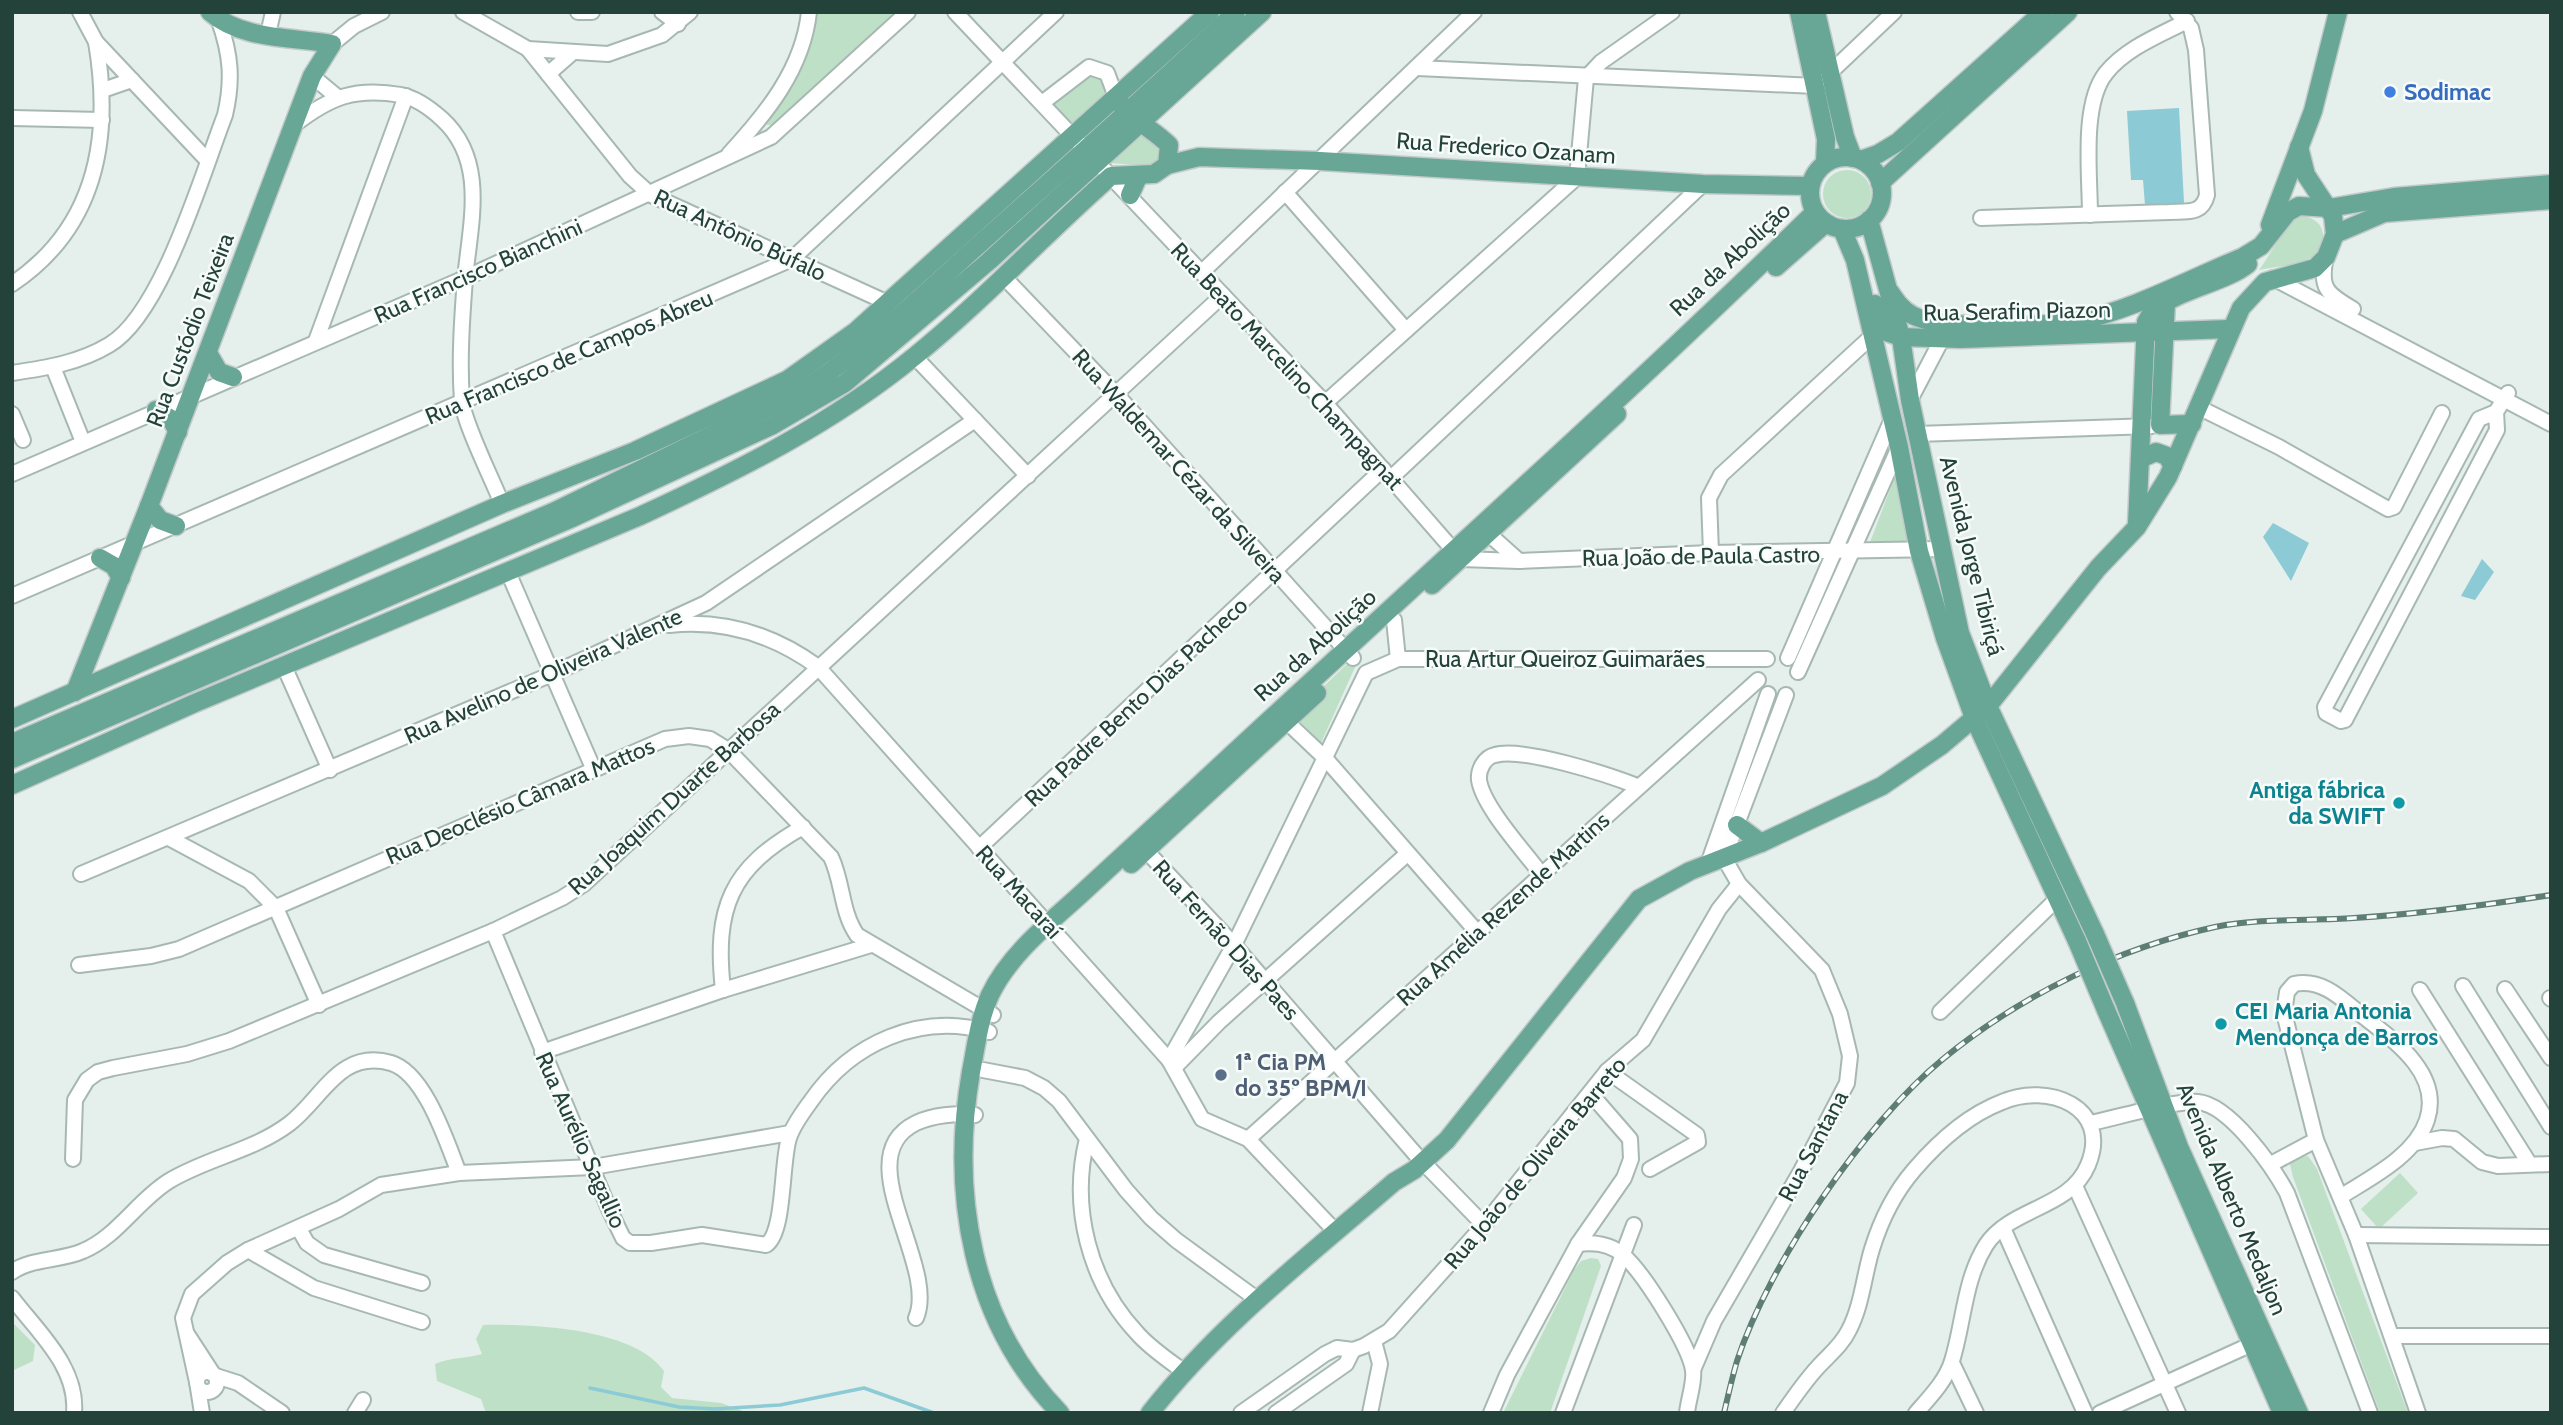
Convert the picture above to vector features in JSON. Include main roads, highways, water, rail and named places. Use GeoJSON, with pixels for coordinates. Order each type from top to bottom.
{"type":"FeatureCollection","features":[{"type":"Feature","properties":{"kind":"main road"},"geometry":{"type":"LineString","coordinates":[[12,719],[502,504],[635,451],[787,380],[822,358],[888,303],[1210,12]]}},
{"type":"Feature","properties":{"kind":"main road"},"geometry":{"type":"LineString","coordinates":[[12,785],[284,666],[640,516],[760,458],[842,409],[915,356],[1003,276],[1135,117],[1236,12]]}},
{"type":"Feature","properties":{"kind":"main road"},"geometry":{"type":"LineString","coordinates":[[1135,117],[1262,12]]}},
{"type":"Feature","properties":{"kind":"main road"},"geometry":{"type":"LineString","coordinates":[[1799,12],[1826,139],[1825,163]]}},
{"type":"Feature","properties":{"kind":"main road"},"geometry":{"type":"LineString","coordinates":[[1816,12],[1845,137],[1857,159],[1874,171],[1880,184],[1880,202],[1869,220],[1861,226],[1828,221],[1810,200],[1810,186],[1817,171],[1835,158],[1857,159],[1878,154],[1898,142],[2043,12]]}},
{"type":"Feature","properties":{"kind":"main road"},"geometry":{"type":"LineString","coordinates":[[1880,184],[2068,12]]}},
{"type":"Feature","properties":{"kind":"main road"},"geometry":{"type":"LineString","coordinates":[[1885,286],[1899,306],[1912,315],[1944,324],[2078,321],[2128,305],[2243,257],[2261,246],[2300,147],[2313,111],[2338,12]]}},
{"type":"Feature","properties":{"kind":"main road","name":"Rua Custódio Teixeira"},"geometry":{"type":"LineString","coordinates":[[75,692],[178,432],[312,76],[332,44],[268,34],[215,16]]}},
{"type":"Feature","properties":{"kind":"main road","name":"Rua Frederico Ozanam"},"geometry":{"type":"LineString","coordinates":[[1116,96],[1135,117],[1168,145],[1199,157]]}},
{"type":"Feature","properties":{"kind":"main road"},"geometry":{"type":"LineString","coordinates":[[1167,165],[1168,145]]}},
{"type":"Feature","properties":{"kind":"main road"},"geometry":{"type":"LineString","coordinates":[[1150,1413],[1183,1371],[1258,1300],[1420,1159],[1447,1140],[1488,1092],[1639,899],[1660,886],[1761,843],[1882,786],[1981,712],[2098,568],[2137,527],[2171,472],[2229,329],[2253,292],[2273,278],[2304,273],[2315,268],[2326,257],[2335,234],[2329,208],[2306,175],[2300,147]]}},
{"type":"Feature","properties":{"kind":"main road","name":"Rua Frederico Ozanam"},"geometry":{"type":"LineString","coordinates":[[1099,163],[1139,175],[1154,174],[1167,165],[1199,157],[1320,161],[1703,184],[1810,186]]}},
{"type":"Feature","properties":{"kind":"main road"},"geometry":{"type":"LineString","coordinates":[[12,743],[553,512],[794,396],[829,374],[1099,163]]}},
{"type":"Feature","properties":{"kind":"main road"},"geometry":{"type":"LineString","coordinates":[[12,759],[570,519],[773,425],[845,383],[879,356],[1099,163]]}},
{"type":"Feature","properties":{"kind":"main road"},"geometry":{"type":"LineString","coordinates":[[1130,195],[1139,175]]}},
{"type":"Feature","properties":{"kind":"main road"},"geometry":{"type":"LineString","coordinates":[[2137,527],[2140,466],[2151,426],[2153,332],[2149,314],[2166,302],[2237,272],[2252,261],[2288,212],[2299,206],[2329,208],[2394,197],[2551,184]]}},
{"type":"Feature","properties":{"kind":"main road"},"geometry":{"type":"LineString","coordinates":[[2335,234],[2384,213],[2551,200]]}},
{"type":"Feature","properties":{"kind":"main road","name":"Avenida Jorge Tibiriçá"},"geometry":{"type":"LineString","coordinates":[[1869,220],[1900,337],[1910,400],[1941,549],[1981,712],[2057,899],[2106,1010]]}},
{"type":"Feature","properties":{"kind":"main road","name":"Avenida Jorge Tibiriçá"},"geometry":{"type":"LineString","coordinates":[[1828,221],[1855,260],[1899,447],[1919,551],[1945,638],[2095,934],[2125,1003]]}},
{"type":"Feature","properties":{"kind":"main road","name":"Rua da Abolição"},"geometry":{"type":"LineString","coordinates":[[1060,1413],[1023,1369],[997,1323],[972,1241],[961,1163],[986,1022],[1011,962],[1142,846],[1483,530],[1828,221]]}},
{"type":"Feature","properties":{"kind":"main road","name":"Rua Serafim Piazon"},"geometry":{"type":"LineString","coordinates":[[1855,260],[1868,283],[1881,325],[1886,332],[1900,337],[1942,339],[2229,329]]}},
{"type":"Feature","properties":{"kind":"main road"},"geometry":{"type":"LineString","coordinates":[[208,353],[219,372],[233,376]]}},
{"type":"Feature","properties":{"kind":"main road"},"geometry":{"type":"LineString","coordinates":[[156,410],[172,419],[178,432]]}},
{"type":"Feature","properties":{"kind":"main road"},"geometry":{"type":"LineString","coordinates":[[2151,426],[2195,416]]}},
{"type":"Feature","properties":{"kind":"main road"},"geometry":{"type":"LineString","coordinates":[[2140,466],[2156,452],[2166,456],[2171,472]]}},
{"type":"Feature","properties":{"kind":"main road"},"geometry":{"type":"LineString","coordinates":[[2140,466],[2158,481],[2171,472]]}},
{"type":"Feature","properties":{"kind":"main road"},"geometry":{"type":"LineString","coordinates":[[149,506],[160,520],[176,526]]}},
{"type":"Feature","properties":{"kind":"main road","name":"Rua da Abolição"},"geometry":{"type":"LineString","coordinates":[[1142,846],[1286,721],[1350,655],[1394,620],[1457,554]]}},
{"type":"Feature","properties":{"kind":"main road"},"geometry":{"type":"LineString","coordinates":[[100,558],[114,566],[121,578]]}},
{"type":"Feature","properties":{"kind":"main road"},"geometry":{"type":"LineString","coordinates":[[93,647],[92,660],[95,668],[103,673],[122,671]]}},
{"type":"Feature","properties":{"kind":"main road"},"geometry":{"type":"LineString","coordinates":[[1737,825],[1761,843]]}},
{"type":"Feature","properties":{"kind":"main road","name":"Avenida Alberto Medaljon"},"geometry":{"type":"LineString","coordinates":[[2125,1003],[2156,1109],[2282,1413]]}},
{"type":"Feature","properties":{"kind":"main road","name":"Avenida Alberto Medaljon"},"geometry":{"type":"LineString","coordinates":[[2106,1010],[2156,1109],[2299,1413]]}},
{"type":"Feature","properties":{"kind":"main road","name":"Rua da Abolição"},"geometry":{"type":"LineString","coordinates":[[969,1114],[983,1070],[986,1022]]}},
{"type":"Feature","properties":{"kind":"water"},"geometry":{"type":"Polygon","coordinates":[[[2179,108],[2184,203],[2145,205],[2143,180],[2131,180],[2127,111],[2179,108]]]}},
{"type":"Feature","properties":{"kind":"water"},"geometry":{"type":"Polygon","coordinates":[[[2273,523],[2309,543],[2291,581],[2263,537],[2273,523]]]}},
{"type":"Feature","properties":{"kind":"water"},"geometry":{"type":"Polygon","coordinates":[[[2482,559],[2494,572],[2475,600],[2461,596],[2482,559]]]}},
{"type":"Feature","properties":{"kind":"waterway"},"geometry":{"type":"LineString","coordinates":[[590,1388],[679,1407],[715,1409],[780,1405],[864,1388],[934,1413]]}},
{"type":"Feature","properties":{"kind":"railway"},"geometry":{"type":"LineString","coordinates":[[1724,1413],[1737,1361],[1752,1323],[1795,1240],[1822,1198],[1882,1120],[1913,1087],[1943,1059],[2005,1014],[2107,961],[2143,947],[2215,927],[2267,921],[2403,914],[2551,895]]}},
{"type":"Feature","properties":{"kind":"place","name":"Sodimac"},"geometry":{"type":"Point","coordinates":[2390,92]}},
{"type":"Feature","properties":{"kind":"place","name":"Antiga fábrica da SWIFT"},"geometry":{"type":"Point","coordinates":[2399,803]}},
{"type":"Feature","properties":{"kind":"place","name":"CEI Maria Antonia Mendonça de Barros"},"geometry":{"type":"Point","coordinates":[2221,1024]}},
{"type":"Feature","properties":{"kind":"place","name":"1ª Cia PM do 35º BPM/I"},"geometry":{"type":"Point","coordinates":[1221,1075]}}]}
